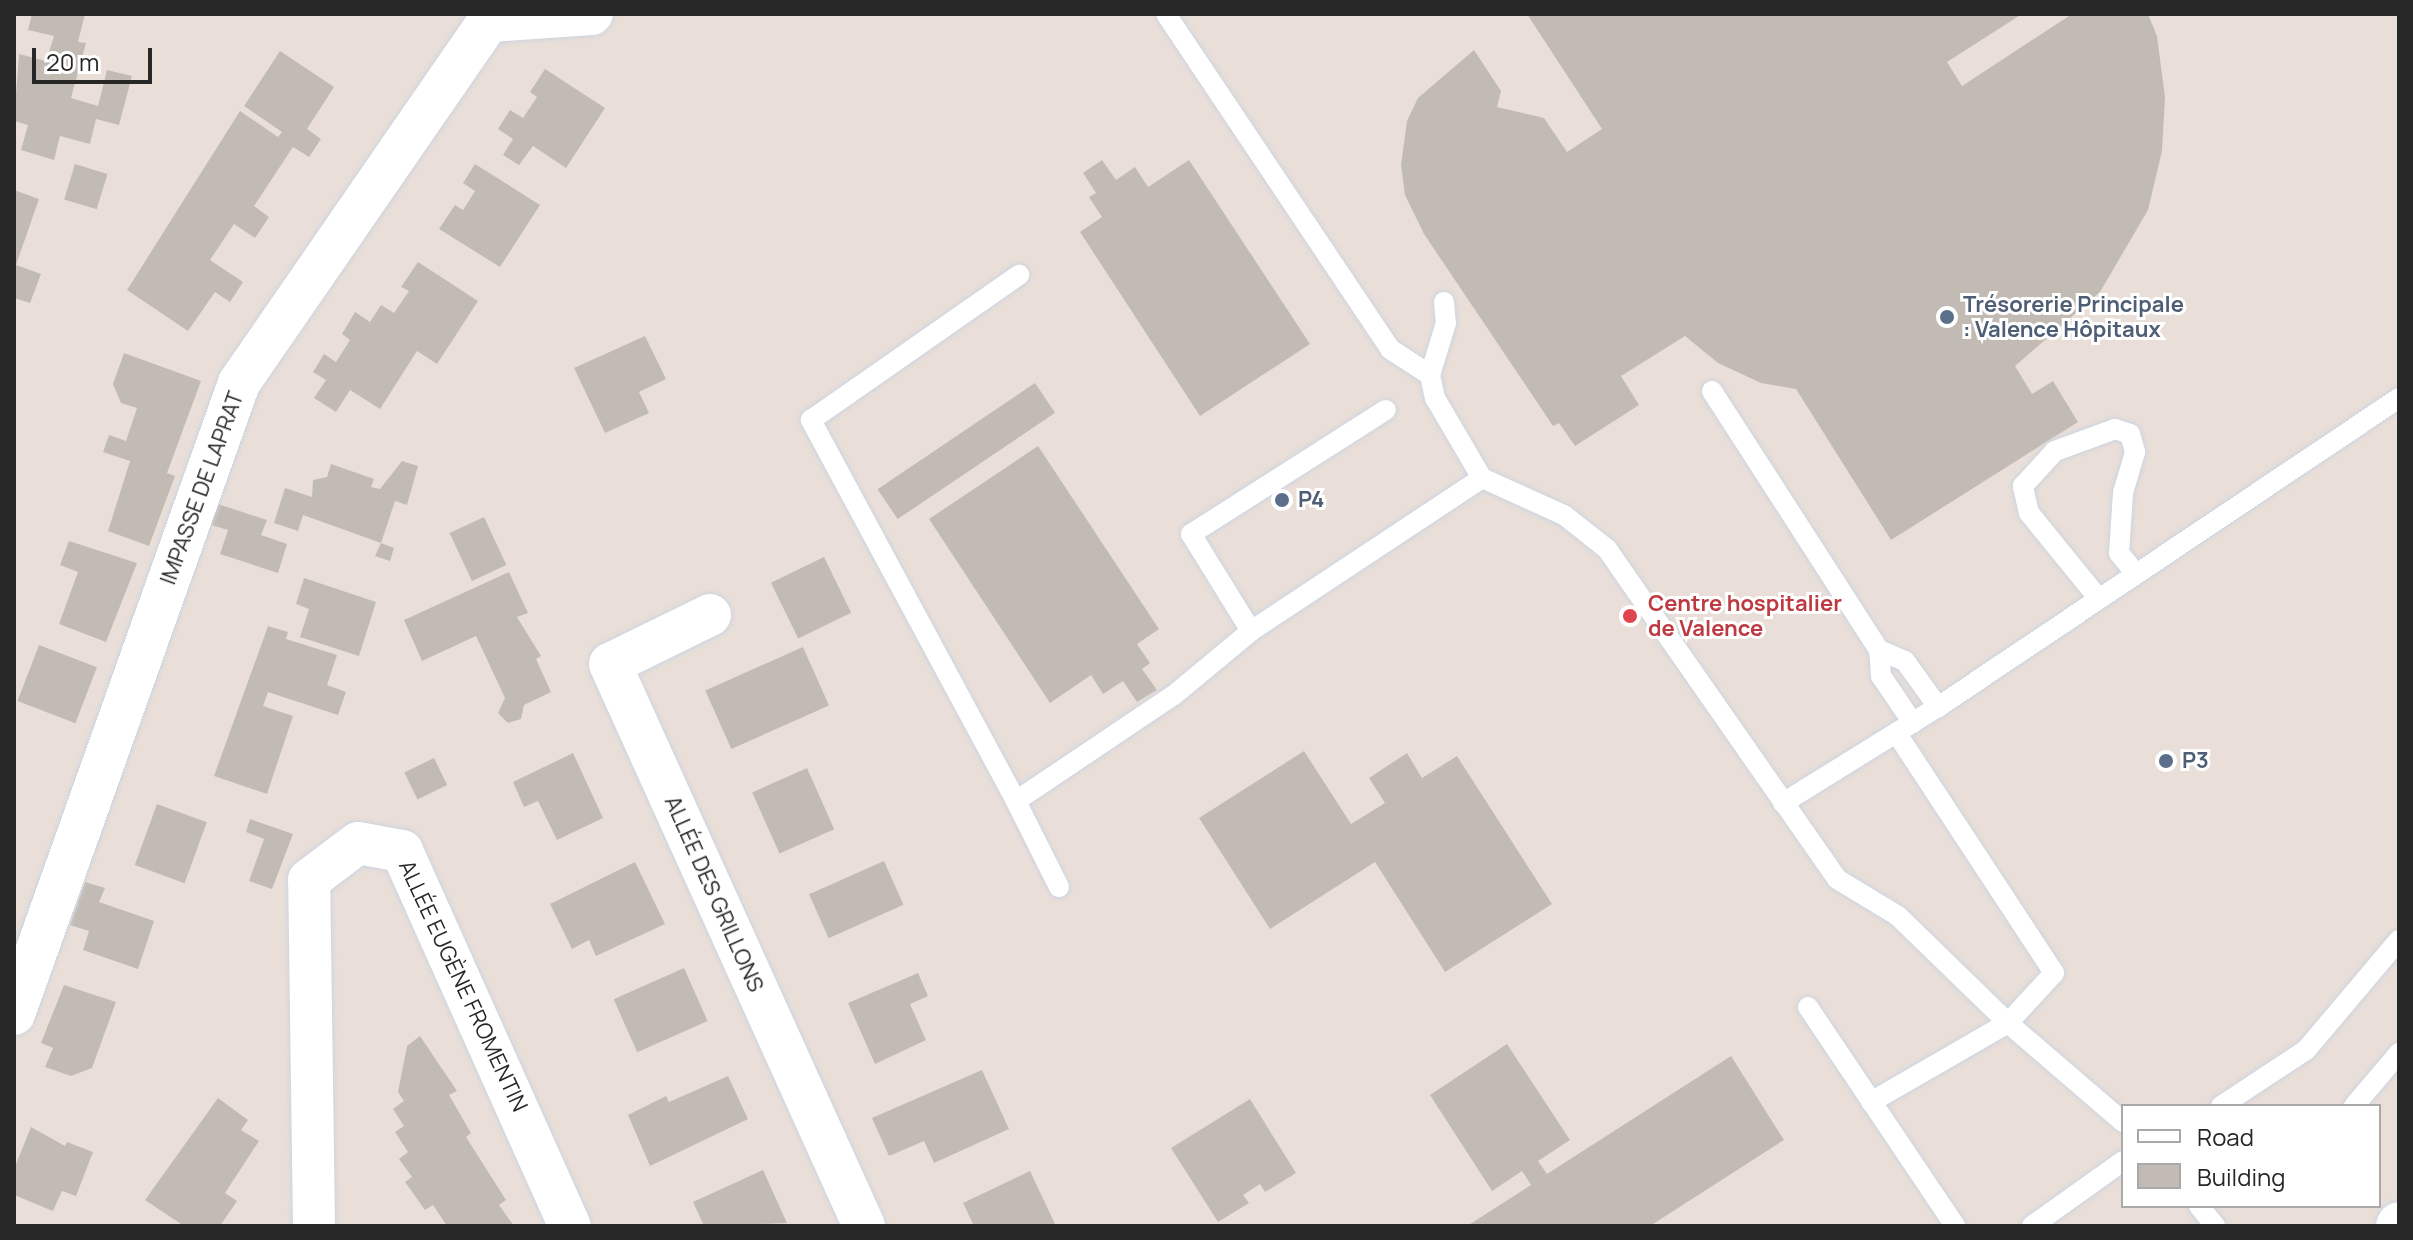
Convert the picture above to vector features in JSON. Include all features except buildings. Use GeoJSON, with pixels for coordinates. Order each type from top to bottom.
{"type":"FeatureCollection","features":[{"type":"Feature","properties":{"kind":"street","name":"IMPASSE DE LAPRAT"},"geometry":{"type":"LineString","coordinates":[[14,1014],[239,383],[489,21],[592,14]]}},
{"type":"Feature","properties":{"kind":"street","name":"ALLÉE DES GRILLONS"},"geometry":{"type":"LineString","coordinates":[[710,615],[610,664],[864,1226]]}},
{"type":"Feature","properties":{"kind":"street","name":"ALLÉE EUGÈNE FROMENTIN"},"geometry":{"type":"LineString","coordinates":[[314,1226],[309,880],[358,843],[402,851],[570,1226]]}},
{"type":"Feature","properties":{"kind":"lane"},"geometry":{"type":"LineString","coordinates":[[1166,14],[1390,349],[1430,375]]}},
{"type":"Feature","properties":{"kind":"lane"},"geometry":{"type":"LineString","coordinates":[[1019,275],[811,420],[1059,887]]}},
{"type":"Feature","properties":{"kind":"lane"},"geometry":{"type":"LineString","coordinates":[[1444,302],[1446,323],[1430,375],[1435,398],[1482,478],[1564,515],[1607,549],[1837,879],[1898,916],[2008,1023],[2121,1120]]}},
{"type":"Feature","properties":{"kind":"lane"},"geometry":{"type":"LineString","coordinates":[[1712,391],[1879,650],[1881,676],[1905,728],[2054,973],[2008,1023],[1871,1102]]}},
{"type":"Feature","properties":{"kind":"lane"},"geometry":{"type":"LineString","coordinates":[[1783,803],[1938,707],[2399,398]]}},
{"type":"Feature","properties":{"kind":"lane"},"geometry":{"type":"LineString","coordinates":[[1251,631],[1191,534],[1386,410]]}},
{"type":"Feature","properties":{"kind":"lane"},"geometry":{"type":"LineString","coordinates":[[2099,599],[2029,513],[2023,486],[2055,451],[2115,429],[2130,434],[2135,452],[2123,493],[2119,553],[2136,574]]}},
{"type":"Feature","properties":{"kind":"lane"},"geometry":{"type":"LineString","coordinates":[[1016,801],[1174,695],[1251,631],[1482,478]]}},
{"type":"Feature","properties":{"kind":"lane"},"geometry":{"type":"LineString","coordinates":[[1879,650],[1905,661],[1938,707]]}},
{"type":"Feature","properties":{"kind":"lane"},"geometry":{"type":"LineString","coordinates":[[2224,1104],[2306,1050],[2399,940]]}},
{"type":"Feature","properties":{"kind":"lane"},"geometry":{"type":"LineString","coordinates":[[1808,1007],[1955,1226]]}},
{"type":"Feature","properties":{"kind":"lane"},"geometry":{"type":"LineString","coordinates":[[2356,1104],[2399,1053]]}},
{"type":"Feature","properties":{"kind":"lane"},"geometry":{"type":"LineString","coordinates":[[2032,1226],[2121,1162]]}},
{"type":"Feature","properties":{"kind":"lane"},"geometry":{"type":"LineString","coordinates":[[2201,1208],[2215,1226]]}},
{"type":"Feature","properties":{"kind":"place","name":"Trésorerie Principale : Valence Hôpitaux"},"geometry":{"type":"Point","coordinates":[1947,317]}},
{"type":"Feature","properties":{"kind":"place","name":"P4"},"geometry":{"type":"Point","coordinates":[1282,500]}},
{"type":"Feature","properties":{"kind":"place","name":"Centre hospitalier de Valence"},"geometry":{"type":"Point","coordinates":[1630,616]}},
{"type":"Feature","properties":{"kind":"place","name":"P3"},"geometry":{"type":"Point","coordinates":[2166,761]}}]}
